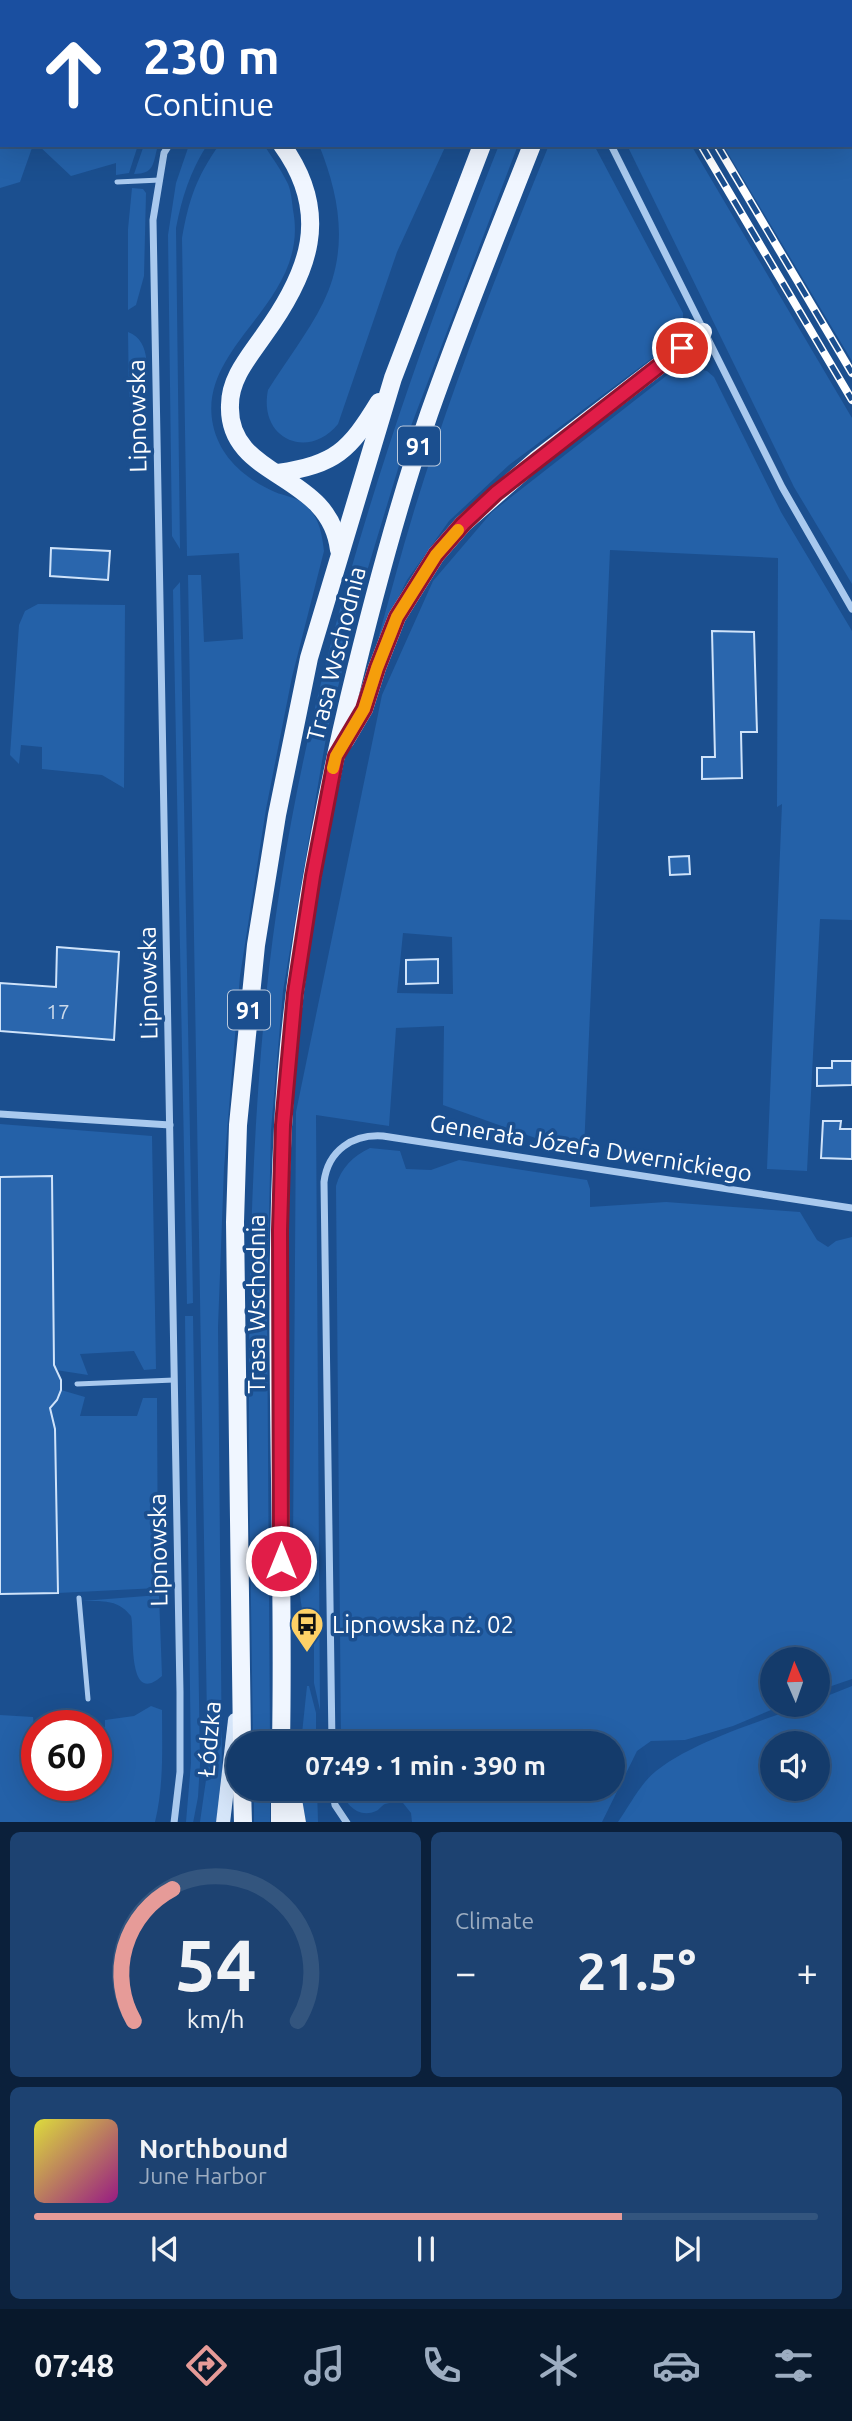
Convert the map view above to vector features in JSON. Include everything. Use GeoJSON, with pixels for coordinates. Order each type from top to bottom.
{"type":"FeatureCollection","features":[{"type":"Feature","properties":{"kind":"main road"},"geometry":{"type":"LineString","coordinates":[[283,147],[293,160],[305,193],[310,226],[309,247],[290,298],[239,372],[231,389],[229,416],[239,442],[249,456],[311,496],[322,507],[334,530],[339,552]]}},
{"type":"Feature","properties":{"kind":"main road","name":"Trasa Wschodnia"},"geometry":{"type":"LineString","coordinates":[[242,1731],[235,1222],[238,1125],[256,944],[277,815],[309,658],[393,378],[481,147]]}},
{"type":"Feature","properties":{"kind":"main road","name":"Trasa Wschodnia"},"geometry":{"type":"LineString","coordinates":[[282,1731],[280,1230],[283,1125],[295,993],[313,876],[336,756],[373,598],[429,416],[531,147]]}},
{"type":"Feature","properties":{"kind":"main road"},"geometry":{"type":"LineString","coordinates":[[336,756],[364,709],[397,617],[436,555],[463,524],[496,493],[703,332]]}},
{"type":"Feature","properties":{"kind":"main road"},"geometry":{"type":"LineString","coordinates":[[278,473],[322,463],[345,450],[362,429],[393,378]]}},
{"type":"Feature","properties":{"kind":"main road","name":"Łódzka"},"geometry":{"type":"LineString","coordinates":[[223,1822],[228,1797],[240,1660]]}},
{"type":"Feature","properties":{"kind":"main road"},"geometry":{"type":"LineString","coordinates":[[242,1801],[243,1822]]}},
{"type":"Feature","properties":{"kind":"main road"},"geometry":{"type":"LineString","coordinates":[[280,1822],[281,1801]]}},
{"type":"Feature","properties":{"kind":"main road"},"geometry":{"type":"LineString","coordinates":[[294,1801],[298,1822]]}},
{"type":"Feature","properties":{"kind":"street","name":"Lipnowska"},"geometry":{"type":"LineString","coordinates":[[168,147],[164,153],[153,220],[180,1762],[174,1822]]}},
{"type":"Feature","properties":{"kind":"street"},"geometry":{"type":"LineString","coordinates":[[612,147],[782,487],[852,609]]}},
{"type":"Feature","properties":{"kind":"street"},"geometry":{"type":"LineString","coordinates":[[0,1114],[170,1125]]}},
{"type":"Feature","properties":{"kind":"street","name":"Generała Józefa Dwernickiego"},"geometry":{"type":"LineString","coordinates":[[332,1731],[324,1182],[331,1159],[351,1142],[367,1136],[383,1136],[852,1208]]}},
{"type":"Feature","properties":{"kind":"street"},"geometry":{"type":"LineString","coordinates":[[335,1801],[337,1811],[347,1822]]}},
{"type":"Feature","properties":{"kind":"lane"},"geometry":{"type":"LineString","coordinates":[[117,181],[160,180]]}},
{"type":"Feature","properties":{"kind":"lane"},"geometry":{"type":"LineString","coordinates":[[77,1384],[174,1380]]}},
{"type":"Feature","properties":{"kind":"lane"},"geometry":{"type":"LineString","coordinates":[[79,1598],[88,1699]]}},
{"type":"Feature","properties":{"kind":"shaded area"},"geometry":{"type":"Polygon","coordinates":[[[0,147],[32,147],[20,182],[0,188],[0,147]]]}},
{"type":"Feature","properties":{"kind":"shaded area"},"geometry":{"type":"Polygon","coordinates":[[[40,147],[137,147],[129,173],[116,175],[116,163],[71,176],[40,147]]]}},
{"type":"Feature","properties":{"kind":"shaded area"},"geometry":{"type":"Polygon","coordinates":[[[143,147],[158,147],[150,170],[134,174],[143,147]]]}},
{"type":"Feature","properties":{"kind":"shaded area"},"geometry":{"type":"Polygon","coordinates":[[[188,147],[206,147],[187,185],[176,228],[180,549],[172,536],[168,235],[176,183],[188,147]]]}},
{"type":"Feature","properties":{"kind":"shaded area"},"geometry":{"type":"Polygon","coordinates":[[[218,147],[265,147],[289,187],[294,243],[286,271],[271,298],[221,370],[212,396],[213,425],[222,448],[244,474],[275,492],[298,500],[309,509],[319,525],[324,551],[292,677],[266,809],[240,976],[224,1168],[218,1327],[222,1772],[216,1822],[200,1822],[207,1773],[207,1719],[188,575],[201,575],[204,642],[243,639],[239,553],[187,556],[182,238],[194,189],[218,147]]]}},
{"type":"Feature","properties":{"kind":"shaded area"},"geometry":{"type":"Polygon","coordinates":[[[320,147],[445,147],[397,252],[338,424],[326,435],[313,441],[300,442],[288,439],[278,432],[270,421],[268,390],[317,314],[331,283],[339,243],[339,224],[320,147]]]}},
{"type":"Feature","properties":{"kind":"shaded area"},"geometry":{"type":"Polygon","coordinates":[[[498,147],[517,147],[411,426],[364,581],[327,732],[283,991],[271,1130],[267,1304],[270,1731],[253,1731],[249,1463],[250,1276],[258,1090],[266,997],[280,887],[324,670],[385,457],[421,352],[498,147]]]}},
{"type":"Feature","properties":{"kind":"shaded area"},"geometry":{"type":"Polygon","coordinates":[[[548,147],[595,147],[683,313],[683,327],[675,341],[509,465],[449,521],[407,580],[378,639],[409,527],[444,418],[548,147]]]}},
{"type":"Feature","properties":{"kind":"shaded area"},"geometry":{"type":"Polygon","coordinates":[[[628,147],[692,147],[852,418],[852,584],[794,487],[628,147]]]}},
{"type":"Feature","properties":{"kind":"shaded area"},"geometry":{"type":"Polygon","coordinates":[[[724,147],[852,147],[852,361],[724,147]]]}},
{"type":"Feature","properties":{"kind":"shaded area"},"geometry":{"type":"Polygon","coordinates":[[[132,188],[143,189],[146,193],[144,276],[136,305],[128,310],[128,229],[132,188]]]}},
{"type":"Feature","properties":{"kind":"shaded area"},"geometry":{"type":"Polygon","coordinates":[[[128,332],[136,337],[145,351],[147,397],[129,397],[128,332]]]}},
{"type":"Feature","properties":{"kind":"shaded area"},"geometry":{"type":"Polygon","coordinates":[[[686,366],[707,371],[714,377],[781,512],[852,631],[852,920],[820,919],[807,1171],[767,1169],[782,804],[777,807],[778,558],[610,550],[584,1150],[558,1146],[443,1105],[444,1026],[396,1028],[389,1126],[316,1115],[320,1710],[314,1683],[314,1618],[303,1616],[293,1549],[296,1112],[382,695],[433,581],[492,512],[675,369],[686,366]],[[403,933],[397,993],[453,994],[452,937],[403,933]]]}},
{"type":"Feature","properties":{"kind":"shaded area"},"geometry":{"type":"Polygon","coordinates":[[[180,582],[193,1303],[187,1304],[173,590],[180,582]]]}},
{"type":"Feature","properties":{"kind":"shaded area"},"geometry":{"type":"Polygon","coordinates":[[[38,604],[125,605],[124,788],[102,775],[42,769],[42,747],[21,745],[19,764],[10,755],[19,625],[25,611],[38,604]]]}},
{"type":"Feature","properties":{"kind":"shaded area"},"geometry":{"type":"Polygon","coordinates":[[[0,1124],[152,1136],[156,1369],[144,1370],[134,1351],[80,1354],[88,1375],[56,1370],[49,1363],[54,1344],[52,1176],[0,1177],[0,1124]]]}},
{"type":"Feature","properties":{"kind":"shaded area"},"geometry":{"type":"Polygon","coordinates":[[[370,1148],[400,1151],[406,1169],[431,1170],[459,1160],[587,1180],[590,1207],[666,1202],[800,1212],[817,1240],[828,1247],[836,1241],[852,1237],[852,1679],[830,1687],[830,1647],[760,1647],[760,1715],[733,1726],[685,1740],[651,1741],[637,1751],[625,1775],[625,1731],[341,1731],[336,1186],[348,1163],[370,1148]]]}},
{"type":"Feature","properties":{"kind":"shaded area"},"geometry":{"type":"Polygon","coordinates":[[[185,1316],[193,1316],[200,1764],[193,1822],[186,1822],[191,1763],[185,1316]]]}},
{"type":"Feature","properties":{"kind":"shaded area"},"geometry":{"type":"Polygon","coordinates":[[[61,1390],[85,1397],[80,1416],[137,1416],[143,1398],[157,1398],[158,1588],[58,1593],[55,1427],[41,1427],[61,1390]]]}},
{"type":"Feature","properties":{"kind":"shaded area"},"geometry":{"type":"Polygon","coordinates":[[[159,1595],[162,1676],[150,1683],[143,1682],[137,1675],[134,1663],[131,1616],[115,1604],[82,1601],[159,1595]]]}},
{"type":"Feature","properties":{"kind":"shaded area"},"geometry":{"type":"Polygon","coordinates":[[[309,1686],[316,1713],[316,1731],[302,1731],[309,1686]]]}},
{"type":"Feature","properties":{"kind":"shaded area"},"geometry":{"type":"Polygon","coordinates":[[[852,1686],[852,1822],[618,1822],[645,1782],[658,1769],[697,1746],[771,1717],[830,1717],[830,1695],[852,1686]]]}},
{"type":"Feature","properties":{"kind":"shaded area"},"geometry":{"type":"Polygon","coordinates":[[[151,1706],[162,1710],[161,1780],[155,1822],[0,1822],[0,1715],[21,1716],[21,1801],[112,1801],[112,1719],[134,1716],[151,1706]]]}},
{"type":"Feature","properties":{"kind":"shaded area"},"geometry":{"type":"Polygon","coordinates":[[[254,1801],[270,1801],[270,1822],[254,1822],[254,1801]]]}},
{"type":"Feature","properties":{"kind":"shaded area"},"geometry":{"type":"Polygon","coordinates":[[[302,1801],[317,1801],[318,1822],[306,1822],[302,1801]]]}},
{"type":"Feature","properties":{"kind":"shaded area"},"geometry":{"type":"Polygon","coordinates":[[[347,1801],[612,1801],[602,1822],[412,1822],[411,1813],[403,1803],[387,1803],[370,1813],[358,1812],[347,1801]]]}},
{"type":"Feature","properties":{"kind":"building"},"geometry":{"type":"Polygon","coordinates":[[[51,548],[110,551],[108,580],[50,576],[51,548]]]}},
{"type":"Feature","properties":{"kind":"building"},"geometry":{"type":"Polygon","coordinates":[[[712,631],[754,632],[757,732],[741,732],[742,778],[702,779],[702,757],[715,757],[712,631]]]}},
{"type":"Feature","properties":{"kind":"building"},"geometry":{"type":"Polygon","coordinates":[[[689,856],[690,874],[670,875],[669,857],[689,856]]]}},
{"type":"Feature","properties":{"kind":"building"},"geometry":{"type":"Polygon","coordinates":[[[57,947],[119,952],[114,1040],[0,1031],[0,983],[56,987],[57,947]]]}},
{"type":"Feature","properties":{"kind":"building"},"geometry":{"type":"Polygon","coordinates":[[[438,959],[438,983],[406,984],[406,960],[438,959]]]}},
{"type":"Feature","properties":{"kind":"building"},"geometry":{"type":"Polygon","coordinates":[[[832,1061],[852,1061],[852,1085],[817,1086],[817,1068],[832,1068],[832,1061]]]}},
{"type":"Feature","properties":{"kind":"building"},"geometry":{"type":"Polygon","coordinates":[[[823,1121],[841,1121],[840,1129],[852,1129],[852,1159],[821,1158],[823,1121]]]}},
{"type":"Feature","properties":{"kind":"building"},"geometry":{"type":"Polygon","coordinates":[[[52,1176],[54,1365],[61,1380],[61,1390],[50,1408],[55,1429],[58,1593],[0,1594],[0,1177],[52,1176]]]}},
{"type":"Feature","properties":{"kind":"railway"},"geometry":{"type":"LineString","coordinates":[[702,147],[852,400]]}},
{"type":"Feature","properties":{"kind":"railway"},"geometry":{"type":"LineString","coordinates":[[718,147],[852,373]]}},
{"type":"Feature","properties":{"kind":"slow traffic"},"geometry":{"type":"LineString","coordinates":[[333,768],[336,756],[364,709],[397,617],[436,555],[458,530]]}},
{"type":"Feature","properties":{"kind":"place","name":"Lipnowska nż. 02"},"geometry":{"type":"Point","coordinates":[307,1654]}},
{"type":"Feature","properties":{"kind":"route"},"geometry":{"type":"LineString","coordinates":[[281,1561],[280,1230],[283,1125],[295,993],[313,876],[336,756],[364,709],[397,617],[436,555],[463,524],[496,493],[682,348]]}}]}
